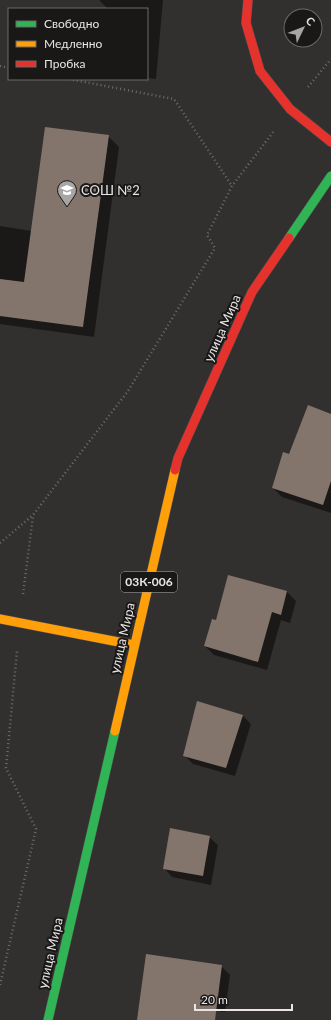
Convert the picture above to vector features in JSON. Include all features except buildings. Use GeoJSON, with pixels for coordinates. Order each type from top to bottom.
{"type":"FeatureCollection","features":[{"type":"Feature","properties":{"kind":"main road"},"geometry":{"type":"LineString","coordinates":[[248,0],[246,23],[260,72],[290,109],[331,142]]}},
{"type":"Feature","properties":{"kind":"main road","name":"улица Мира"},"geometry":{"type":"LineString","coordinates":[[48,1020],[178,458],[252,292],[331,176]]}},
{"type":"Feature","properties":{"kind":"main road"},"geometry":{"type":"LineString","coordinates":[[0,619],[134,645]]}},
{"type":"Feature","properties":{"kind":"path"},"geometry":{"type":"LineString","coordinates":[[0,543],[33,515],[128,391],[215,248],[208,235],[232,186],[290,109],[331,59]]}},
{"type":"Feature","properties":{"kind":"path"},"geometry":{"type":"LineString","coordinates":[[74,80],[174,99],[232,186]]}},
{"type":"Feature","properties":{"kind":"path"},"geometry":{"type":"LineString","coordinates":[[0,985],[36,829],[6,768],[19,623],[33,515]]}},
{"type":"Feature","properties":{"kind":"traffic: fast"},"geometry":{"type":"LineString","coordinates":[[289,238],[331,176]]}},
{"type":"Feature","properties":{"kind":"traffic: fast"},"geometry":{"type":"LineString","coordinates":[[48,1020],[115,731]]}},
{"type":"Feature","properties":{"kind":"traffic: slow"},"geometry":{"type":"LineString","coordinates":[[115,731],[175,470]]}},
{"type":"Feature","properties":{"kind":"traffic: slow"},"geometry":{"type":"LineString","coordinates":[[0,619],[134,645]]}},
{"type":"Feature","properties":{"kind":"traffic: jam"},"geometry":{"type":"LineString","coordinates":[[248,0],[246,23],[260,71],[290,109],[331,142]]}},
{"type":"Feature","properties":{"kind":"traffic: jam"},"geometry":{"type":"LineString","coordinates":[[175,470],[178,458],[252,292],[289,238]]}},
{"type":"Feature","properties":{"kind":"place","name":"СОШ №2"},"geometry":{"type":"Point","coordinates":[67,207]}}]}
